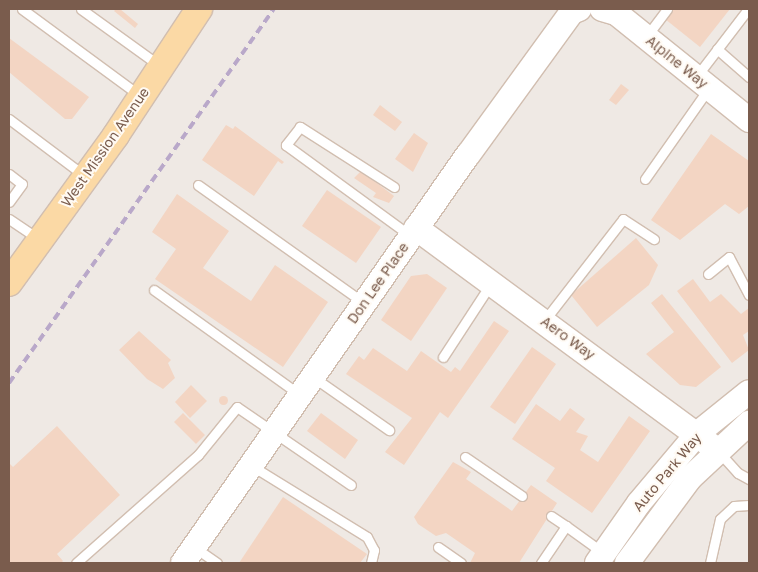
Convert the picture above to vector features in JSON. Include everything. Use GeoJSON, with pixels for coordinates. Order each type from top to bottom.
{"type":"FeatureCollection","features":[{"type":"Feature","properties":{"kind":"main road","name":"West Mission Avenue"},"geometry":{"type":"LineString","coordinates":[[14,270],[40,240],[141,97],[199,9]]}},
{"type":"Feature","properties":{"kind":"street","name":"Alpine Way"},"geometry":{"type":"LineString","coordinates":[[602,9],[616,13],[749,120]]}},
{"type":"Feature","properties":{"kind":"street","name":"Don Lee Place"},"geometry":{"type":"LineString","coordinates":[[188,555],[414,232],[573,10]]}},
{"type":"Feature","properties":{"kind":"street","name":"Aero Way"},"geometry":{"type":"LineString","coordinates":[[414,232],[492,283],[698,433],[718,451]]}},
{"type":"Feature","properties":{"kind":"street","name":"Auto Park Way"},"geometry":{"type":"LineString","coordinates":[[601,558],[639,503],[698,433],[749,392]]}},
{"type":"Feature","properties":{"kind":"street","name":"Auto Park Way"},"geometry":{"type":"LineString","coordinates":[[627,563],[679,492],[718,451],[749,423]]}},
{"type":"Feature","properties":{"kind":"lane"},"geometry":{"type":"LineString","coordinates":[[22,9],[141,97]]}},
{"type":"Feature","properties":{"kind":"lane"},"geometry":{"type":"LineString","coordinates":[[81,9],[161,67]]}},
{"type":"Feature","properties":{"kind":"lane"},"geometry":{"type":"LineString","coordinates":[[646,37],[667,9]]}},
{"type":"Feature","properties":{"kind":"lane"},"geometry":{"type":"LineString","coordinates":[[645,179],[703,82],[717,49],[748,9]]}},
{"type":"Feature","properties":{"kind":"lane"},"geometry":{"type":"LineString","coordinates":[[717,49],[749,76]]}},
{"type":"Feature","properties":{"kind":"lane"},"geometry":{"type":"LineString","coordinates":[[9,119],[85,176]]}},
{"type":"Feature","properties":{"kind":"lane"},"geometry":{"type":"LineString","coordinates":[[394,187],[300,127],[286,145],[414,232]]}},
{"type":"Feature","properties":{"kind":"lane"},"geometry":{"type":"LineString","coordinates":[[9,174],[22,184],[9,202]]}},
{"type":"Feature","properties":{"kind":"lane"},"geometry":{"type":"LineString","coordinates":[[198,185],[364,303]]}},
{"type":"Feature","properties":{"kind":"lane"},"geometry":{"type":"LineString","coordinates":[[9,219],[40,240]]}},
{"type":"Feature","properties":{"kind":"lane"},"geometry":{"type":"LineString","coordinates":[[544,321],[623,219],[654,239]]}},
{"type":"Feature","properties":{"kind":"lane"},"geometry":{"type":"LineString","coordinates":[[708,274],[729,257],[749,296]]}},
{"type":"Feature","properties":{"kind":"lane"},"geometry":{"type":"LineString","coordinates":[[443,357],[492,283]]}},
{"type":"Feature","properties":{"kind":"lane"},"geometry":{"type":"LineString","coordinates":[[154,290],[306,386],[389,430]]}},
{"type":"Feature","properties":{"kind":"lane"},"geometry":{"type":"LineString","coordinates":[[76,563],[198,455],[237,407],[351,485]]}},
{"type":"Feature","properties":{"kind":"lane"},"geometry":{"type":"LineString","coordinates":[[718,451],[738,473],[749,479]]}},
{"type":"Feature","properties":{"kind":"lane"},"geometry":{"type":"LineString","coordinates":[[465,457],[522,496]]}},
{"type":"Feature","properties":{"kind":"lane"},"geometry":{"type":"LineString","coordinates":[[251,465],[367,537],[374,550],[371,563]]}},
{"type":"Feature","properties":{"kind":"lane"},"geometry":{"type":"LineString","coordinates":[[710,563],[720,519],[734,506],[749,505]]}},
{"type":"Feature","properties":{"kind":"lane"},"geometry":{"type":"LineString","coordinates":[[550,516],[566,526],[601,558]]}},
{"type":"Feature","properties":{"kind":"lane"},"geometry":{"type":"LineString","coordinates":[[541,563],[566,526]]}},
{"type":"Feature","properties":{"kind":"lane"},"geometry":{"type":"LineString","coordinates":[[438,547],[461,563]]}},
{"type":"Feature","properties":{"kind":"lane"},"geometry":{"type":"LineString","coordinates":[[188,555],[217,563]]}},
{"type":"Feature","properties":{"kind":"shaded area"},"geometry":{"type":"Polygon","coordinates":[[[9,9],[749,9],[749,563],[9,563],[9,9]]]}},
{"type":"Feature","properties":{"kind":"building"},"geometry":{"type":"Polygon","coordinates":[[[120,9],[138,24],[135,28],[114,11],[120,9]]]}},
{"type":"Feature","properties":{"kind":"building"},"geometry":{"type":"Polygon","coordinates":[[[673,9],[730,9],[700,47],[665,19],[673,9]]]}},
{"type":"Feature","properties":{"kind":"building"},"geometry":{"type":"Polygon","coordinates":[[[9,38],[89,97],[72,119],[65,119],[9,72],[9,38]]]}},
{"type":"Feature","properties":{"kind":"building"},"geometry":{"type":"Polygon","coordinates":[[[621,84],[629,90],[616,105],[609,100],[621,84]]]}},
{"type":"Feature","properties":{"kind":"building"},"geometry":{"type":"Polygon","coordinates":[[[380,105],[402,122],[395,131],[373,115],[380,105]]]}},
{"type":"Feature","properties":{"kind":"building"},"geometry":{"type":"Polygon","coordinates":[[[226,125],[233,129],[235,126],[284,162],[282,164],[278,161],[254,196],[202,160],[226,125]]]}},
{"type":"Feature","properties":{"kind":"building"},"geometry":{"type":"Polygon","coordinates":[[[414,133],[428,143],[413,172],[395,159],[414,133]]]}},
{"type":"Feature","properties":{"kind":"building"},"geometry":{"type":"Polygon","coordinates":[[[711,134],[749,161],[749,206],[739,214],[725,204],[680,240],[651,220],[711,134]]]}},
{"type":"Feature","properties":{"kind":"building"},"geometry":{"type":"Polygon","coordinates":[[[361,171],[394,196],[389,203],[373,197],[376,193],[354,178],[361,171]]]}},
{"type":"Feature","properties":{"kind":"building"},"geometry":{"type":"Polygon","coordinates":[[[327,190],[381,227],[356,263],[302,226],[327,190]]]}},
{"type":"Feature","properties":{"kind":"building"},"geometry":{"type":"Polygon","coordinates":[[[177,194],[229,231],[203,268],[251,301],[275,265],[328,302],[283,367],[155,279],[176,249],[152,232],[177,194]]]}},
{"type":"Feature","properties":{"kind":"building"},"geometry":{"type":"Polygon","coordinates":[[[636,238],[658,265],[649,285],[597,327],[571,295],[636,238]]]}},
{"type":"Feature","properties":{"kind":"building"},"geometry":{"type":"Polygon","coordinates":[[[427,274],[447,288],[411,341],[381,320],[411,276],[427,274]]]}},
{"type":"Feature","properties":{"kind":"building"},"geometry":{"type":"Polygon","coordinates":[[[693,279],[710,302],[721,294],[741,314],[749,308],[749,331],[743,335],[749,350],[732,363],[677,291],[693,279]]]}},
{"type":"Feature","properties":{"kind":"building"},"geometry":{"type":"Polygon","coordinates":[[[662,294],[721,367],[696,387],[680,385],[646,354],[674,332],[651,303],[662,294]]]}},
{"type":"Feature","properties":{"kind":"building"},"geometry":{"type":"Polygon","coordinates":[[[494,321],[509,331],[448,418],[440,412],[404,465],[385,452],[412,418],[346,374],[359,356],[364,360],[373,348],[407,371],[421,351],[451,372],[455,367],[460,371],[494,321]]]}},
{"type":"Feature","properties":{"kind":"building"},"geometry":{"type":"Polygon","coordinates":[[[139,331],[171,360],[168,363],[175,378],[163,389],[147,379],[119,350],[139,331]]]}},
{"type":"Feature","properties":{"kind":"building"},"geometry":{"type":"Polygon","coordinates":[[[532,347],[556,364],[515,424],[490,407],[532,347]]]}},
{"type":"Feature","properties":{"kind":"building"},"geometry":{"type":"Polygon","coordinates":[[[191,385],[207,401],[190,418],[175,402],[191,385]]]}},
{"type":"Feature","properties":{"kind":"building"},"geometry":{"type":"Polygon","coordinates":[[[223,395],[228,400],[223,405],[218,400],[223,395]]]}},
{"type":"Feature","properties":{"kind":"building"},"geometry":{"type":"Polygon","coordinates":[[[536,404],[560,421],[570,408],[585,419],[576,432],[588,436],[580,450],[598,462],[629,416],[650,431],[592,513],[546,481],[555,468],[512,439],[536,404]]]}},
{"type":"Feature","properties":{"kind":"building"},"geometry":{"type":"Polygon","coordinates":[[[183,413],[205,435],[196,444],[174,422],[183,413]]]}},
{"type":"Feature","properties":{"kind":"building"},"geometry":{"type":"Polygon","coordinates":[[[321,413],[358,440],[345,459],[307,431],[321,413]]]}},
{"type":"Feature","properties":{"kind":"building"},"geometry":{"type":"Polygon","coordinates":[[[57,426],[120,495],[57,554],[63,561],[61,563],[9,563],[9,463],[13,467],[57,426]]]}},
{"type":"Feature","properties":{"kind":"building"},"geometry":{"type":"Polygon","coordinates":[[[453,462],[471,472],[466,479],[512,511],[531,485],[557,503],[519,563],[470,563],[475,553],[446,533],[436,536],[418,524],[414,517],[453,462]]]}},
{"type":"Feature","properties":{"kind":"building"},"geometry":{"type":"Polygon","coordinates":[[[283,497],[367,554],[360,563],[239,563],[283,497]]]}},
{"type":"Feature","properties":{"kind":"railway"},"geometry":{"type":"LineString","coordinates":[[9,383],[274,9]]}}]}
